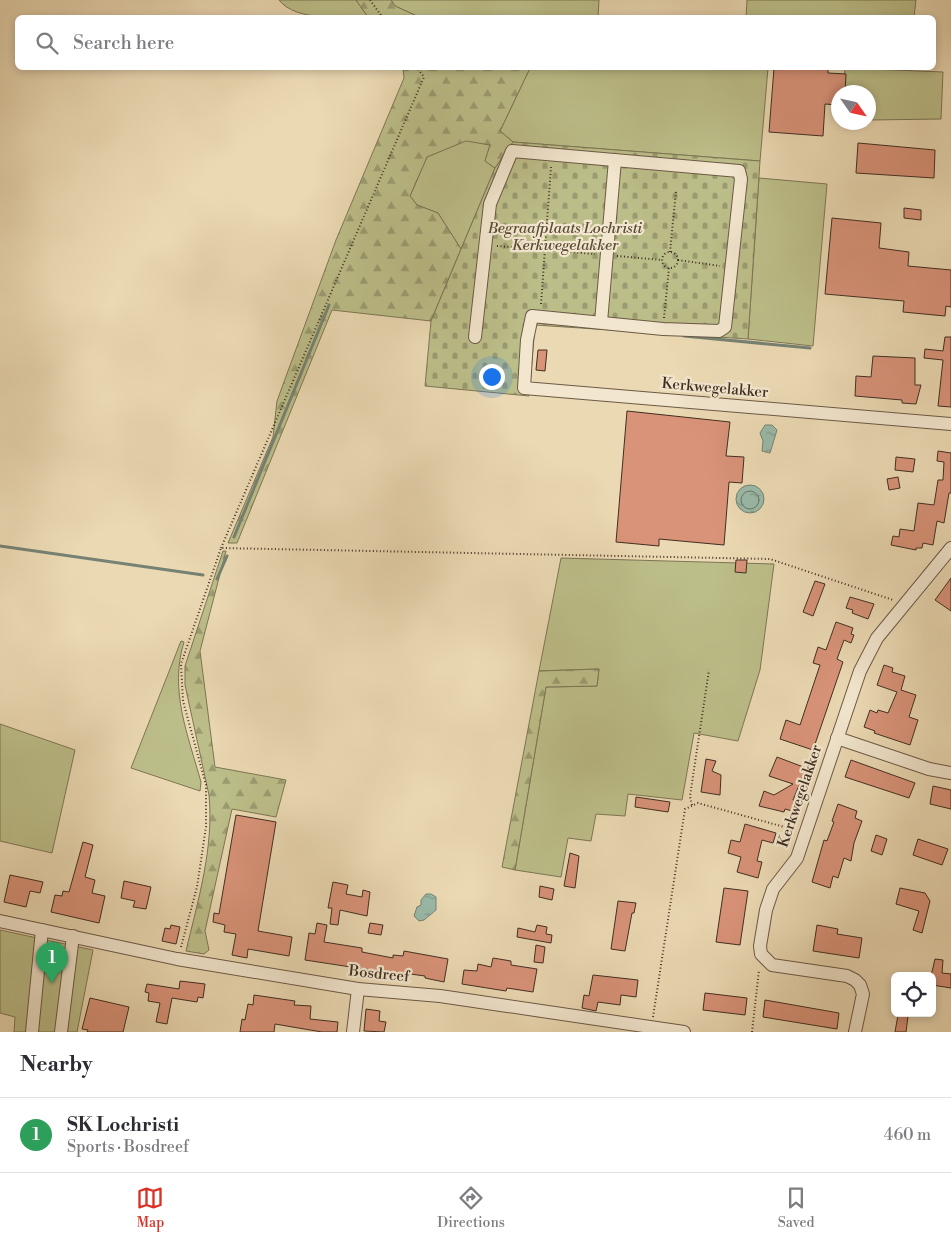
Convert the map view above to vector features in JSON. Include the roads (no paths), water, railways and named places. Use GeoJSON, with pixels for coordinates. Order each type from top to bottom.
{"type":"FeatureCollection","features":[{"type":"Feature","properties":{"kind":"street"},"geometry":{"type":"LineString","coordinates":[[475,337],[490,204],[512,151],[552,154],[739,171],[741,180],[725,327],[719,331],[663,329],[601,322],[615,160]]}},
{"type":"Feature","properties":{"kind":"street","name":"Kerkwegelakker"},"geometry":{"type":"LineString","coordinates":[[601,322],[532,316],[527,340],[524,388],[951,424]]}},
{"type":"Feature","properties":{"kind":"street","name":"Kerkwegelakker"},"geometry":{"type":"LineString","coordinates":[[855,1032],[862,994],[860,985],[847,976],[772,965],[761,954],[760,946],[766,910],[773,888],[797,858],[860,671],[877,638],[951,548]]}},
{"type":"Feature","properties":{"kind":"street"},"geometry":{"type":"LineString","coordinates":[[838,738],[929,769],[951,773]]}},
{"type":"Feature","properties":{"kind":"street","name":"Bosdreef"},"geometry":{"type":"LineString","coordinates":[[0,921],[177,959],[358,989],[440,996],[684,1032]]}},
{"type":"Feature","properties":{"kind":"street"},"geometry":{"type":"LineString","coordinates":[[32,1032],[42,930]]}},
{"type":"Feature","properties":{"kind":"street"},"geometry":{"type":"LineString","coordinates":[[61,1032],[73,936]]}},
{"type":"Feature","properties":{"kind":"street"},"geometry":{"type":"LineString","coordinates":[[353,1032],[358,989]]}},
{"type":"Feature","properties":{"kind":"water"},"geometry":{"type":"Polygon","coordinates":[[[765,425],[772,425],[777,430],[770,453],[762,451],[763,441],[760,433],[765,425]]]}},
{"type":"Feature","properties":{"kind":"water"},"geometry":{"type":"Polygon","coordinates":[[[750,485],[760,489],[764,499],[760,509],[750,513],[740,509],[736,499],[740,489],[750,485]]]}},
{"type":"Feature","properties":{"kind":"water"},"geometry":{"type":"Polygon","coordinates":[[[426,894],[436,897],[436,910],[424,920],[419,921],[414,916],[417,907],[421,905],[421,900],[426,894]]]}},
{"type":"Feature","properties":{"kind":"waterway"},"geometry":{"type":"LineString","coordinates":[[234,537],[329,305]]}},
{"type":"Feature","properties":{"kind":"waterway"},"geometry":{"type":"LineString","coordinates":[[684,336],[810,348]]}},
{"type":"Feature","properties":{"kind":"waterway"},"geometry":{"type":"LineString","coordinates":[[0,546],[203,575]]}},
{"type":"Feature","properties":{"kind":"waterway"},"geometry":{"type":"LineString","coordinates":[[217,579],[227,556]]}},
{"type":"Feature","properties":{"kind":"place","name":"SK Lochristi"},"geometry":{"type":"Point","coordinates":[52,983]}},
{"type":"Feature","properties":{"kind":"park label","name":"Begraafplaats Lochristi Kerkwegelakker"},"geometry":{"type":"Point","coordinates":[565,236]}}]}
